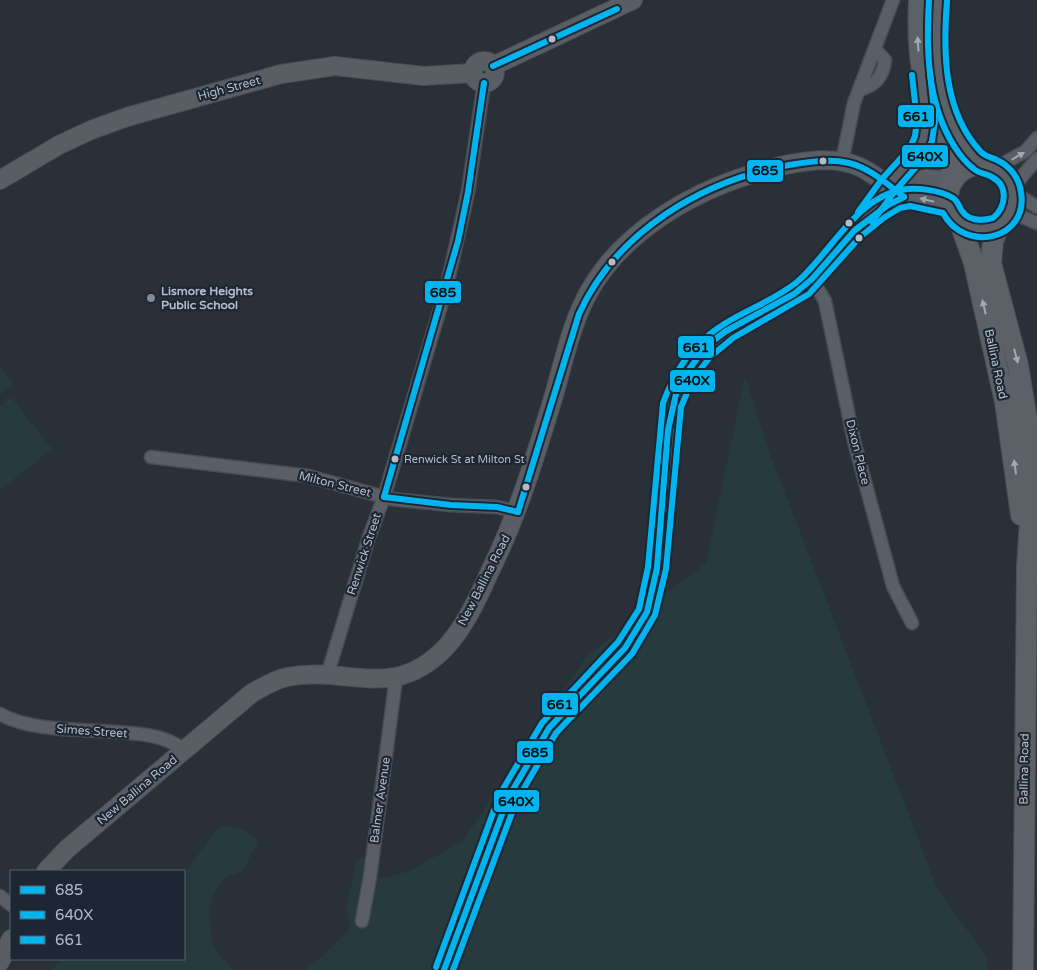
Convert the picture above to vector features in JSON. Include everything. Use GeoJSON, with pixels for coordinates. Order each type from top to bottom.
{"type":"FeatureCollection","features":[{"type":"Feature","properties":{"kind":"main road"},"geometry":{"type":"LineString","coordinates":[[919,0],[917,26],[923,88],[937,134],[954,179]]}},
{"type":"Feature","properties":{"kind":"main road"},"geometry":{"type":"LineString","coordinates":[[938,0],[938,59],[945,103],[957,134],[988,167],[1003,174],[1012,190],[1005,218],[990,229],[979,230],[955,215],[948,193],[954,179],[967,168],[988,167]]}},
{"type":"Feature","properties":{"kind":"main road","name":"Ballina Road"},"geometry":{"type":"LineString","coordinates":[[955,215],[974,263],[1005,402],[1027,567]]}},
{"type":"Feature","properties":{"kind":"main road","name":"Ballina Road"},"geometry":{"type":"LineString","coordinates":[[1005,218],[992,247],[992,267],[1018,365],[1027,420],[1032,488],[1027,567],[1023,970]]}},
{"type":"Feature","properties":{"kind":"street"},"geometry":{"type":"LineString","coordinates":[[478,78],[475,66],[480,61],[488,61],[493,66],[614,4],[633,0]]}},
{"type":"Feature","properties":{"kind":"street"},"geometry":{"type":"LineString","coordinates":[[842,162],[849,122],[859,90],[893,0]]}},
{"type":"Feature","properties":{"kind":"street","name":"High Street"},"geometry":{"type":"LineString","coordinates":[[0,180],[59,145],[91,130],[127,117],[281,74],[335,66],[424,76],[478,78]]}},
{"type":"Feature","properties":{"kind":"street","name":"Renwick Street"},"geometry":{"type":"LineString","coordinates":[[327,676],[369,536],[384,497],[458,241],[468,192],[478,78]]}},
{"type":"Feature","properties":{"kind":"street"},"geometry":{"type":"LineString","coordinates":[[444,970],[508,798],[549,728],[625,648],[647,612],[657,568],[668,430],[678,384],[706,346],[726,331],[794,294],[812,279],[855,230],[888,185],[917,153],[924,138],[926,121],[923,88]]}},
{"type":"Feature","properties":{"kind":"street"},"geometry":{"type":"LineString","coordinates":[[988,167],[1026,151],[1037,138]]}},
{"type":"Feature","properties":{"kind":"street"},"geometry":{"type":"LineString","coordinates":[[1037,159],[1012,190],[1037,207]]}},
{"type":"Feature","properties":{"kind":"street","name":"New Ballina Road"},"geometry":{"type":"LineString","coordinates":[[47,870],[67,849],[252,693],[286,677],[327,676],[372,680],[396,678],[433,659],[456,635],[472,608],[518,512],[579,314],[589,291],[604,268],[646,228],[709,190],[742,177],[787,165],[827,161],[842,162],[862,168],[904,197]]}},
{"type":"Feature","properties":{"kind":"street"},"geometry":{"type":"LineString","coordinates":[[888,185],[918,180],[954,179]]}},
{"type":"Feature","properties":{"kind":"street"},"geometry":{"type":"LineString","coordinates":[[855,230],[888,204],[904,197],[920,198],[955,215]]}},
{"type":"Feature","properties":{"kind":"street"},"geometry":{"type":"LineString","coordinates":[[1005,218],[1037,222]]}},
{"type":"Feature","properties":{"kind":"street","name":"Dixon Place"},"geometry":{"type":"LineString","coordinates":[[812,279],[825,301],[854,441],[893,586],[912,623]]}},
{"type":"Feature","properties":{"kind":"street","name":"Milton Street"},"geometry":{"type":"LineString","coordinates":[[151,457],[308,476],[384,497],[451,506],[497,507],[518,512]]}},
{"type":"Feature","properties":{"kind":"street","name":"Balmer Avenue"},"geometry":{"type":"LineString","coordinates":[[362,921],[370,877],[396,678]]}},
{"type":"Feature","properties":{"kind":"street","name":"Simes Street"},"geometry":{"type":"LineString","coordinates":[[0,714],[30,726],[143,735],[167,741],[184,750]]}},
{"type":"Feature","properties":{"kind":"street"},"geometry":{"type":"LineString","coordinates":[[0,896],[10,904]]}},
{"type":"Feature","properties":{"kind":"street"},"geometry":{"type":"LineString","coordinates":[[0,962],[10,941]]}},
{"type":"Feature","properties":{"kind":"green space"},"geometry":{"type":"Polygon","coordinates":[[[0,366],[14,384],[0,395],[0,366]]]}},
{"type":"Feature","properties":{"kind":"green space"},"geometry":{"type":"Polygon","coordinates":[[[745,376],[770,454],[937,888],[987,958],[987,970],[305,970],[320,959],[350,929],[346,908],[357,860],[363,857],[374,866],[378,876],[385,878],[409,871],[463,841],[586,657],[706,563],[745,376]]]}},
{"type":"Feature","properties":{"kind":"green space"},"geometry":{"type":"Polygon","coordinates":[[[11,397],[52,449],[0,490],[0,406],[11,397]]]}},
{"type":"Feature","properties":{"kind":"green space"},"geometry":{"type":"Polygon","coordinates":[[[222,826],[233,827],[251,834],[258,842],[243,870],[222,880],[214,893],[209,910],[213,946],[232,970],[52,970],[62,960],[185,960],[185,872],[211,837],[222,826]]]}},
{"type":"Feature","properties":{"kind":"transit line","name":"661"},"geometry":{"type":"LineString","coordinates":[[436,967],[500,794],[542,723],[618,642],[639,609],[648,567],[663,403],[673,380],[686,358],[721,326],[785,291],[797,282],[857,216],[870,204],[885,195],[907,189],[935,191],[953,198],[968,217],[984,220],[993,218],[1001,208],[1004,197],[1001,186],[992,177],[976,171],[968,164],[954,146],[938,112],[933,94],[928,56],[929,0]]}},
{"type":"Feature","properties":{"kind":"transit line","name":"640X"},"geometry":{"type":"LineString","coordinates":[[453,970],[516,802],[556,733],[632,654],[655,615],[666,569],[681,407],[693,379],[710,357],[733,338],[809,294],[860,237],[885,217],[900,208],[910,206],[943,213],[953,226],[966,234],[979,237],[993,236],[1006,231],[1015,221],[1021,208],[1021,192],[1016,177],[1006,166],[981,152],[968,136],[952,100],[946,60],[947,1]]}},
{"type":"Feature","properties":{"kind":"transit line","name":"685"},"geometry":{"type":"LineString","coordinates":[[493,66],[617,9]]}},
{"type":"Feature","properties":{"kind":"transit line","name":"640X"},"geometry":{"type":"LineString","coordinates":[[872,222],[895,191],[924,158],[932,141],[935,121],[930,73]]}},
{"type":"Feature","properties":{"kind":"transit line","name":"661"},"geometry":{"type":"LineString","coordinates":[[858,212],[882,179],[910,148],[915,136],[917,121],[912,75]]}},
{"type":"Feature","properties":{"kind":"transit line","name":"685"},"geometry":{"type":"LineString","coordinates":[[384,497],[458,241],[468,192],[484,83]]}},
{"type":"Feature","properties":{"kind":"transit line","name":"685"},"geometry":{"type":"LineString","coordinates":[[518,512],[579,314],[595,285],[615,258],[639,235],[665,215],[694,198],[724,184],[756,173],[789,165],[819,161],[834,161],[857,165],[878,177],[904,197]]}},
{"type":"Feature","properties":{"kind":"transit line","name":"685"},"geometry":{"type":"LineString","coordinates":[[444,970],[508,798],[549,728],[625,648],[647,612],[657,568],[668,430],[678,385],[706,346],[726,331],[794,294],[812,279],[855,230],[888,205],[904,197]]}},
{"type":"Feature","properties":{"kind":"transit line","name":"685"},"geometry":{"type":"LineString","coordinates":[[384,497],[451,505],[497,507],[518,512]]}},
{"type":"Feature","properties":{"kind":"place","name":"Lismore Heights Public School"},"geometry":{"type":"Point","coordinates":[151,298]}},
{"type":"Feature","properties":{"kind":"place","name":"Renwick St at Milton St"},"geometry":{"type":"Point","coordinates":[395,459]}}]}
